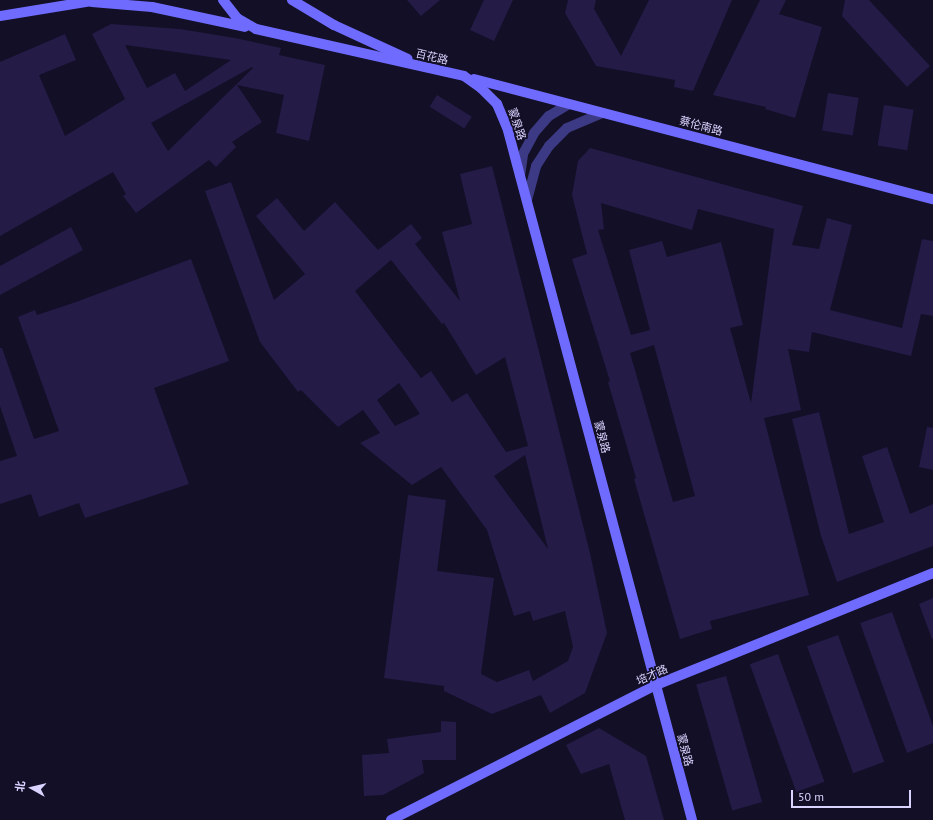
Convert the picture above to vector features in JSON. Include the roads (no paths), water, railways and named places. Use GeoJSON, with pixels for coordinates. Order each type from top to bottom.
{"type":"FeatureCollection","features":[{"type":"Feature","properties":{"kind":"main road","name":"百花路"},"geometry":{"type":"LineString","coordinates":[[223,0],[237,18],[256,29],[464,76]]}},
{"type":"Feature","properties":{"kind":"main road","name":"百花路"},"geometry":{"type":"LineString","coordinates":[[292,0],[365,41],[430,67],[464,76]]}},
{"type":"Feature","properties":{"kind":"main road"},"geometry":{"type":"LineString","coordinates":[[0,16],[96,1],[152,6],[256,29]]}},
{"type":"Feature","properties":{"kind":"main road","name":"蔡伦南路"},"geometry":{"type":"LineString","coordinates":[[464,76],[933,199]]}},
{"type":"Feature","properties":{"kind":"main road","name":"蒙泉路"},"geometry":{"type":"LineString","coordinates":[[464,76],[481,88],[497,104],[507,127],[692,820]]}},
{"type":"Feature","properties":{"kind":"main road","name":"培才路"},"geometry":{"type":"LineString","coordinates":[[391,820],[656,686],[933,573]]}},
{"type":"Feature","properties":{"kind":"street"},"geometry":{"type":"LineString","coordinates":[[520,177],[523,154],[534,133],[549,116],[569,104]]}},
{"type":"Feature","properties":{"kind":"street"},"geometry":{"type":"LineString","coordinates":[[527,202],[531,178],[549,146],[567,128],[602,113]]}}]}
